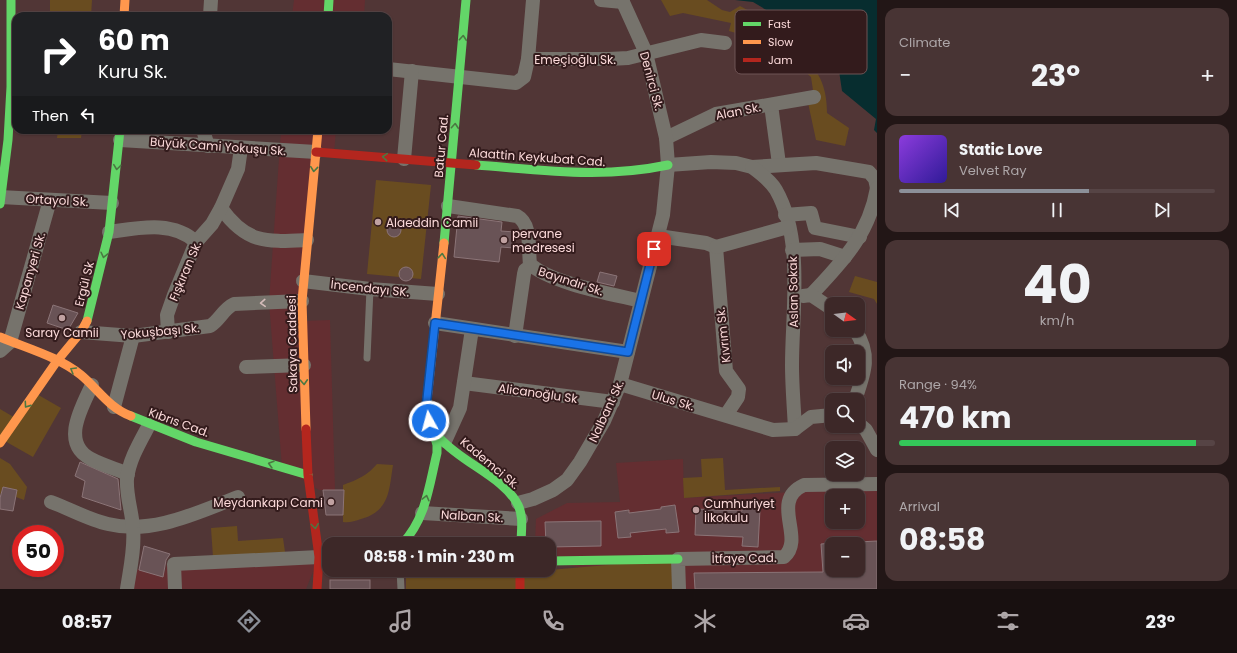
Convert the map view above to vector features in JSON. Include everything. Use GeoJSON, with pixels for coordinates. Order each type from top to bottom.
{"type":"FeatureCollection","features":[{"type":"Feature","properties":{"kind":"main road"},"geometry":{"type":"LineString","coordinates":[[1,200],[8,140],[11,87],[11,0]]}},
{"type":"Feature","properties":{"kind":"main road"},"geometry":{"type":"LineString","coordinates":[[124,12],[125,0]]}},
{"type":"Feature","properties":{"kind":"main road"},"geometry":{"type":"LineString","coordinates":[[328,12],[329,0]]}},
{"type":"Feature","properties":{"kind":"main road","name":"Batur Cad."},"geometry":{"type":"LineString","coordinates":[[435,323],[448,206],[466,0]]}},
{"type":"Feature","properties":{"kind":"main road","name":"Sakaya Caddesi"},"geometry":{"type":"LineString","coordinates":[[318,134],[302,301],[308,475],[322,547]]}},
{"type":"Feature","properties":{"kind":"main road","name":"Ergül Sk"},"geometry":{"type":"LineString","coordinates":[[0,443],[57,361],[82,332],[92,305],[109,232],[120,135]]}},
{"type":"Feature","properties":{"kind":"main road","name":"Alaattin Keykubat Cad."},"geometry":{"type":"LineString","coordinates":[[316,152],[603,174],[639,172],[668,165]]}},
{"type":"Feature","properties":{"kind":"main road","name":"Kademci Sk."},"geometry":{"type":"LineString","coordinates":[[435,323],[426,408],[429,421],[445,441],[507,490],[518,503],[521,512],[521,537]]}},
{"type":"Feature","properties":{"kind":"main road","name":"Kıbrıs Cad."},"geometry":{"type":"LineString","coordinates":[[3,343],[57,361],[81,375],[107,402],[114,407],[149,425],[196,442],[308,475]]}},
{"type":"Feature","properties":{"kind":"main road"},"geometry":{"type":"LineString","coordinates":[[414,537],[437,453],[435,436],[429,421]]}},
{"type":"Feature","properties":{"kind":"main road","name":"İtfaye Cad."},"geometry":{"type":"LineString","coordinates":[[556,561],[678,559]]}},
{"type":"Feature","properties":{"kind":"main road"},"geometry":{"type":"LineString","coordinates":[[308,585],[322,560]]}},
{"type":"Feature","properties":{"kind":"main road","name":"Sakaya Caddesi"},"geometry":{"type":"LineString","coordinates":[[317,589],[322,566]]}},
{"type":"Feature","properties":{"kind":"main road"},"geometry":{"type":"LineString","coordinates":[[520,577],[520,589]]}},
{"type":"Feature","properties":{"kind":"street"},"geometry":{"type":"LineString","coordinates":[[210,12],[211,0]]}},
{"type":"Feature","properties":{"kind":"street"},"geometry":{"type":"LineString","coordinates":[[392,69],[516,83],[524,76],[528,59],[533,0]]}},
{"type":"Feature","properties":{"kind":"street"},"geometry":{"type":"LineString","coordinates":[[601,0],[623,1]]}},
{"type":"Feature","properties":{"kind":"street","name":"Denirci Sk."},"geometry":{"type":"LineString","coordinates":[[623,1],[646,53],[666,138],[668,165]]}},
{"type":"Feature","properties":{"kind":"street","name":"Emeçioğlu Sk."},"geometry":{"type":"LineString","coordinates":[[528,59],[593,60],[628,58],[701,40],[725,43]]}},
{"type":"Feature","properties":{"kind":"street"},"geometry":{"type":"LineString","coordinates":[[404,159],[412,71]]}},
{"type":"Feature","properties":{"kind":"street","name":"Alan Sk."},"geometry":{"type":"LineString","coordinates":[[666,138],[716,114],[814,98]]}},
{"type":"Feature","properties":{"kind":"street"},"geometry":{"type":"LineString","coordinates":[[771,105],[779,164]]}},
{"type":"Feature","properties":{"kind":"street"},"geometry":{"type":"LineString","coordinates":[[204,134],[208,146]]}},
{"type":"Feature","properties":{"kind":"street","name":"Büyük Cami Yokuşu Sk."},"geometry":{"type":"LineString","coordinates":[[120,135],[208,146],[316,152]]}},
{"type":"Feature","properties":{"kind":"street","name":"Fışkıran Sk."},"geometry":{"type":"LineString","coordinates":[[168,332],[167,315],[196,242],[212,224],[221,208],[238,169],[241,148]]}},
{"type":"Feature","properties":{"kind":"street"},"geometry":{"type":"LineString","coordinates":[[668,165],[711,162],[736,163],[752,167],[779,164],[816,163],[869,172],[875,179],[877,188],[874,202],[860,237],[846,257],[811,295],[795,297]]}},
{"type":"Feature","properties":{"kind":"street","name":"Nalbant Sk."},"geometry":{"type":"LineString","coordinates":[[518,503],[533,499],[554,490],[567,480],[594,440],[613,402],[620,384],[663,215],[668,165]]}},
{"type":"Feature","properties":{"kind":"street","name":"Aslan Sokak"},"geometry":{"type":"LineString","coordinates":[[752,167],[766,178],[776,190],[787,221],[792,250],[795,297],[792,365],[795,429]]}},
{"type":"Feature","properties":{"kind":"street","name":"Ortayol Sk."},"geometry":{"type":"LineString","coordinates":[[1,200],[50,200],[112,203]]}},
{"type":"Feature","properties":{"kind":"street","name":"Kapanyeri Sk."},"geometry":{"type":"LineString","coordinates":[[3,343],[50,200]]}},
{"type":"Feature","properties":{"kind":"street","name":"Bayındır Sk."},"geometry":{"type":"LineString","coordinates":[[448,206],[517,216],[523,219],[527,226],[531,266],[542,273],[574,284],[641,301]]}},
{"type":"Feature","properties":{"kind":"street"},"geometry":{"type":"LineString","coordinates":[[221,208],[240,232],[253,237],[266,240],[307,240]]}},
{"type":"Feature","properties":{"kind":"street"},"geometry":{"type":"LineString","coordinates":[[658,236],[706,243],[716,247],[811,213],[815,228],[860,237]]}},
{"type":"Feature","properties":{"kind":"street"},"geometry":{"type":"LineString","coordinates":[[109,232],[135,228],[162,228],[178,230],[188,235],[196,242]]}},
{"type":"Feature","properties":{"kind":"street","name":"Kıvrım Sk."},"geometry":{"type":"LineString","coordinates":[[716,247],[726,371],[739,389],[738,397],[726,416]]}},
{"type":"Feature","properties":{"kind":"street"},"geometry":{"type":"LineString","coordinates":[[792,250],[820,249],[846,257]]}},
{"type":"Feature","properties":{"kind":"street"},"geometry":{"type":"LineString","coordinates":[[515,336],[524,274],[525,270],[531,266]]}},
{"type":"Feature","properties":{"kind":"street","name":"İncendayı SK."},"geometry":{"type":"LineString","coordinates":[[303,281],[370,289],[438,294]]}},
{"type":"Feature","properties":{"kind":"street"},"geometry":{"type":"LineString","coordinates":[[811,295],[825,304]]}},
{"type":"Feature","properties":{"kind":"street","name":"Yokuşbaşı Sk."},"geometry":{"type":"LineString","coordinates":[[82,332],[133,336],[168,332],[210,326],[218,321],[226,308],[234,304],[302,301]]}},
{"type":"Feature","properties":{"kind":"street"},"geometry":{"type":"LineString","coordinates":[[435,323],[628,352]]}},
{"type":"Feature","properties":{"kind":"street"},"geometry":{"type":"LineString","coordinates":[[445,441],[457,417],[472,329]]}},
{"type":"Feature","properties":{"kind":"street"},"geometry":{"type":"LineString","coordinates":[[114,407],[133,336]]}},
{"type":"Feature","properties":{"kind":"street"},"geometry":{"type":"LineString","coordinates":[[857,393],[865,369],[864,351],[858,337]]}},
{"type":"Feature","properties":{"kind":"street"},"geometry":{"type":"LineString","coordinates":[[246,367],[304,365]]}},
{"type":"Feature","properties":{"kind":"street","name":"Alicanoğlu Sk"},"geometry":{"type":"LineString","coordinates":[[464,383],[613,402]]}},
{"type":"Feature","properties":{"kind":"street","name":"Ulus Sk."},"geometry":{"type":"LineString","coordinates":[[620,384],[772,430],[795,429]]}},
{"type":"Feature","properties":{"kind":"street"},"geometry":{"type":"LineString","coordinates":[[92,385],[74,429],[77,444],[81,452],[90,458],[128,474]]}},
{"type":"Feature","properties":{"kind":"street"},"geometry":{"type":"LineString","coordinates":[[795,429],[811,418],[825,416]]}},
{"type":"Feature","properties":{"kind":"street"},"geometry":{"type":"LineString","coordinates":[[127,589],[133,545],[133,527],[127,495],[128,474],[136,451],[149,425]]}},
{"type":"Feature","properties":{"kind":"street"},"geometry":{"type":"LineString","coordinates":[[865,429],[877,450]]}},
{"type":"Feature","properties":{"kind":"street","name":"İtfaye Cad."},"geometry":{"type":"LineString","coordinates":[[678,559],[784,556],[790,552],[789,500],[794,490],[804,485],[877,484]]}},
{"type":"Feature","properties":{"kind":"street"},"geometry":{"type":"LineString","coordinates":[[51,502],[105,523],[133,527],[154,526],[238,497]]}},
{"type":"Feature","properties":{"kind":"street","name":"Nalban Sk."},"geometry":{"type":"LineString","coordinates":[[422,513],[521,519]]}},
{"type":"Feature","properties":{"kind":"street"},"geometry":{"type":"LineString","coordinates":[[175,589],[174,564],[322,557]]}},
{"type":"Feature","properties":{"kind":"street"},"geometry":{"type":"LineString","coordinates":[[678,559],[679,589]]}},
{"type":"Feature","properties":{"kind":"lane"},"geometry":{"type":"LineString","coordinates":[[367,358],[370,289]]}},
{"type":"Feature","properties":{"kind":"lane"},"geometry":{"type":"LineString","coordinates":[[400,577],[401,589]]}},
{"type":"Feature","properties":{"kind":"shaded area"},"geometry":{"type":"Polygon","coordinates":[[[50,0],[92,0],[91,12],[50,12],[50,0]]]}},
{"type":"Feature","properties":{"kind":"shaded area"},"geometry":{"type":"Polygon","coordinates":[[[294,0],[365,0],[364,12],[292,12],[294,0]]]}},
{"type":"Feature","properties":{"kind":"shaded area"},"geometry":{"type":"Polygon","coordinates":[[[661,0],[707,0],[722,10],[730,12],[740,6],[747,10],[735,10],[735,33],[729,31],[731,23],[683,13],[670,16],[661,0]]]}},
{"type":"Feature","properties":{"kind":"shaded area"},"geometry":{"type":"Polygon","coordinates":[[[808,74],[819,75],[826,97],[827,113],[849,128],[845,146],[816,140],[807,98],[814,97],[811,77],[808,74]]]}},
{"type":"Feature","properties":{"kind":"shaded area"},"geometry":{"type":"Polygon","coordinates":[[[58,134],[82,134],[81,138],[57,138],[58,134]]]}},
{"type":"Feature","properties":{"kind":"shaded area"},"geometry":{"type":"Polygon","coordinates":[[[281,134],[336,134],[334,153],[316,152],[302,321],[330,320],[335,490],[319,490],[282,467],[269,302],[281,134]]]}},
{"type":"Feature","properties":{"kind":"shaded area"},"geometry":{"type":"Polygon","coordinates":[[[376,180],[431,185],[421,279],[367,274],[376,180]]]}},
{"type":"Feature","properties":{"kind":"shaded area"},"geometry":{"type":"Polygon","coordinates":[[[855,276],[877,282],[877,304],[874,299],[849,292],[855,276]]]}},
{"type":"Feature","properties":{"kind":"shaded area"},"geometry":{"type":"Polygon","coordinates":[[[35,393],[61,408],[33,457],[3,440],[0,443],[0,409],[17,419],[35,393]]]}},
{"type":"Feature","properties":{"kind":"shaded area"},"geometry":{"type":"Polygon","coordinates":[[[0,458],[10,464],[27,487],[24,500],[16,497],[17,490],[3,487],[0,495],[0,458]]]}},
{"type":"Feature","properties":{"kind":"shaded area"},"geometry":{"type":"Polygon","coordinates":[[[723,458],[725,490],[780,487],[780,491],[684,498],[683,478],[702,477],[701,459],[723,458]]]}},
{"type":"Feature","properties":{"kind":"shaded area"},"geometry":{"type":"Polygon","coordinates":[[[683,459],[684,498],[793,492],[877,484],[877,589],[679,589],[556,563],[556,537],[535,537],[536,519],[567,503],[620,502],[616,463],[683,459]]]}},
{"type":"Feature","properties":{"kind":"shaded area"},"geometry":{"type":"Polygon","coordinates":[[[377,464],[393,465],[389,491],[383,505],[378,511],[371,515],[354,521],[343,522],[343,485],[362,477],[377,464]]]}},
{"type":"Feature","properties":{"kind":"shaded area"},"geometry":{"type":"Polygon","coordinates":[[[237,526],[238,541],[283,538],[285,552],[213,557],[211,528],[237,526]]]}},
{"type":"Feature","properties":{"kind":"shaded area"},"geometry":{"type":"Polygon","coordinates":[[[319,557],[306,589],[127,589],[137,569],[163,577],[168,561],[319,557]]]}},
{"type":"Feature","properties":{"kind":"shaded area"},"geometry":{"type":"Polygon","coordinates":[[[678,559],[679,589],[406,589],[406,577],[556,577],[556,569],[678,559]]]}},
{"type":"Feature","properties":{"kind":"water"},"geometry":{"type":"Polygon","coordinates":[[[735,0],[877,0],[877,133],[874,130],[876,119],[842,91],[840,74],[867,74],[867,10],[766,10],[753,2],[735,0]]]}},
{"type":"Feature","properties":{"kind":"building","name":"pervane medresesi"},"geometry":{"type":"Polygon","coordinates":[[[458,216],[502,222],[501,231],[515,232],[514,248],[501,247],[499,262],[454,257],[458,216]]]}},
{"type":"Feature","properties":{"kind":"building"},"geometry":{"type":"Polygon","coordinates":[[[391,223],[397,223],[401,227],[401,233],[397,237],[391,237],[387,233],[387,227],[391,223]]]}},
{"type":"Feature","properties":{"kind":"building"},"geometry":{"type":"Polygon","coordinates":[[[403,267],[409,267],[413,271],[413,277],[409,281],[403,281],[399,277],[399,271],[403,267]]]}},
{"type":"Feature","properties":{"kind":"building"},"geometry":{"type":"Polygon","coordinates":[[[600,272],[617,276],[614,286],[597,282],[600,272]]]}},
{"type":"Feature","properties":{"kind":"building","name":"Saray Camii"},"geometry":{"type":"Polygon","coordinates":[[[53,305],[78,313],[68,330],[47,323],[53,305]]]}},
{"type":"Feature","properties":{"kind":"building"},"geometry":{"type":"Polygon","coordinates":[[[80,462],[118,479],[121,510],[82,497],[85,481],[75,476],[80,462]]]}},
{"type":"Feature","properties":{"kind":"building"},"geometry":{"type":"Polygon","coordinates":[[[3,487],[17,490],[13,511],[0,509],[0,498],[3,487]]]}},
{"type":"Feature","properties":{"kind":"building","name":"Meydankapı Cami"},"geometry":{"type":"Polygon","coordinates":[[[323,490],[344,490],[343,515],[326,515],[323,490]]]}},
{"type":"Feature","properties":{"kind":"building","name":"Cumhuriyet İlkokulu"},"geometry":{"type":"Polygon","coordinates":[[[675,505],[679,532],[666,533],[666,529],[630,533],[631,537],[618,538],[615,512],[629,510],[629,513],[661,509],[661,507],[675,505]]]}},
{"type":"Feature","properties":{"kind":"building"},"geometry":{"type":"Polygon","coordinates":[[[742,508],[760,509],[758,547],[742,546],[743,537],[695,535],[696,509],[742,511],[742,508]]]}},
{"type":"Feature","properties":{"kind":"building"},"geometry":{"type":"Polygon","coordinates":[[[601,521],[601,546],[556,547],[556,537],[546,537],[545,522],[601,521]]]}},
{"type":"Feature","properties":{"kind":"building"},"geometry":{"type":"Polygon","coordinates":[[[877,541],[877,589],[695,589],[694,573],[823,572],[821,544],[825,544],[825,577],[865,577],[865,542],[877,541]]]}},
{"type":"Feature","properties":{"kind":"building"},"geometry":{"type":"Polygon","coordinates":[[[144,546],[170,554],[166,560],[163,577],[139,570],[144,546]]]}},
{"type":"Feature","properties":{"kind":"building"},"geometry":{"type":"Polygon","coordinates":[[[330,580],[370,580],[370,589],[330,589],[330,580]]]}},
{"type":"Feature","properties":{"kind":"traffic: fast"},"geometry":{"type":"LineString","coordinates":[[0,204],[8,140],[11,87],[11,0]]}},
{"type":"Feature","properties":{"kind":"traffic: fast"},"geometry":{"type":"LineString","coordinates":[[328,12],[329,0]]}},
{"type":"Feature","properties":{"kind":"traffic: fast"},"geometry":{"type":"LineString","coordinates":[[444,243],[466,0]]}},
{"type":"Feature","properties":{"kind":"traffic: fast"},"geometry":{"type":"LineString","coordinates":[[87,321],[109,232],[120,134]]}},
{"type":"Feature","properties":{"kind":"traffic: fast"},"geometry":{"type":"LineString","coordinates":[[476,165],[572,172],[619,172],[668,165]]}},
{"type":"Feature","properties":{"kind":"traffic: fast"},"geometry":{"type":"LineString","coordinates":[[427,400],[428,418],[436,433],[448,446],[508,491],[518,505],[522,519],[521,537]]}},
{"type":"Feature","properties":{"kind":"traffic: fast"},"geometry":{"type":"LineString","coordinates":[[131,416],[196,442],[308,475]]}},
{"type":"Feature","properties":{"kind":"traffic: fast"},"geometry":{"type":"LineString","coordinates":[[408,537],[422,513],[429,490],[437,453],[437,445],[432,427]]}},
{"type":"Feature","properties":{"kind":"traffic: fast"},"geometry":{"type":"LineString","coordinates":[[556,561],[678,559]]}},
{"type":"Feature","properties":{"kind":"traffic: slow"},"geometry":{"type":"LineString","coordinates":[[124,12],[125,0]]}},
{"type":"Feature","properties":{"kind":"traffic: slow"},"geometry":{"type":"LineString","coordinates":[[306,429],[302,301],[318,134]]}},
{"type":"Feature","properties":{"kind":"traffic: slow"},"geometry":{"type":"LineString","coordinates":[[427,400],[444,243]]}},
{"type":"Feature","properties":{"kind":"traffic: slow"},"geometry":{"type":"LineString","coordinates":[[0,443],[57,361],[81,332],[87,321]]}},
{"type":"Feature","properties":{"kind":"traffic: slow"},"geometry":{"type":"LineString","coordinates":[[0,337],[42,353],[63,363],[87,380],[116,408],[131,416]]}},
{"type":"Feature","properties":{"kind":"traffic: jam"},"geometry":{"type":"LineString","coordinates":[[316,152],[476,165]]}},
{"type":"Feature","properties":{"kind":"traffic: jam"},"geometry":{"type":"LineString","coordinates":[[306,429],[308,475],[319,557],[317,589]]}},
{"type":"Feature","properties":{"kind":"traffic: jam"},"geometry":{"type":"LineString","coordinates":[[520,577],[520,589]]}},
{"type":"Feature","properties":{"kind":"place","name":"Alaeddin Camii"},"geometry":{"type":"Point","coordinates":[378,222]}},
{"type":"Feature","properties":{"kind":"place","name":"pervane medresesi"},"geometry":{"type":"Point","coordinates":[504,240]}},
{"type":"Feature","properties":{"kind":"place","name":"Saray Camii"},"geometry":{"type":"Point","coordinates":[62,318]}},
{"type":"Feature","properties":{"kind":"place","name":"Meydankapı Cami"},"geometry":{"type":"Point","coordinates":[331,502]}},
{"type":"Feature","properties":{"kind":"place","name":"Cumhuriyet İlkokulu"},"geometry":{"type":"Point","coordinates":[696,510]}},
{"type":"Feature","properties":{"kind":"route"},"geometry":{"type":"LineString","coordinates":[[429,421],[426,408],[435,323],[628,352],[654,249]]}}]}
